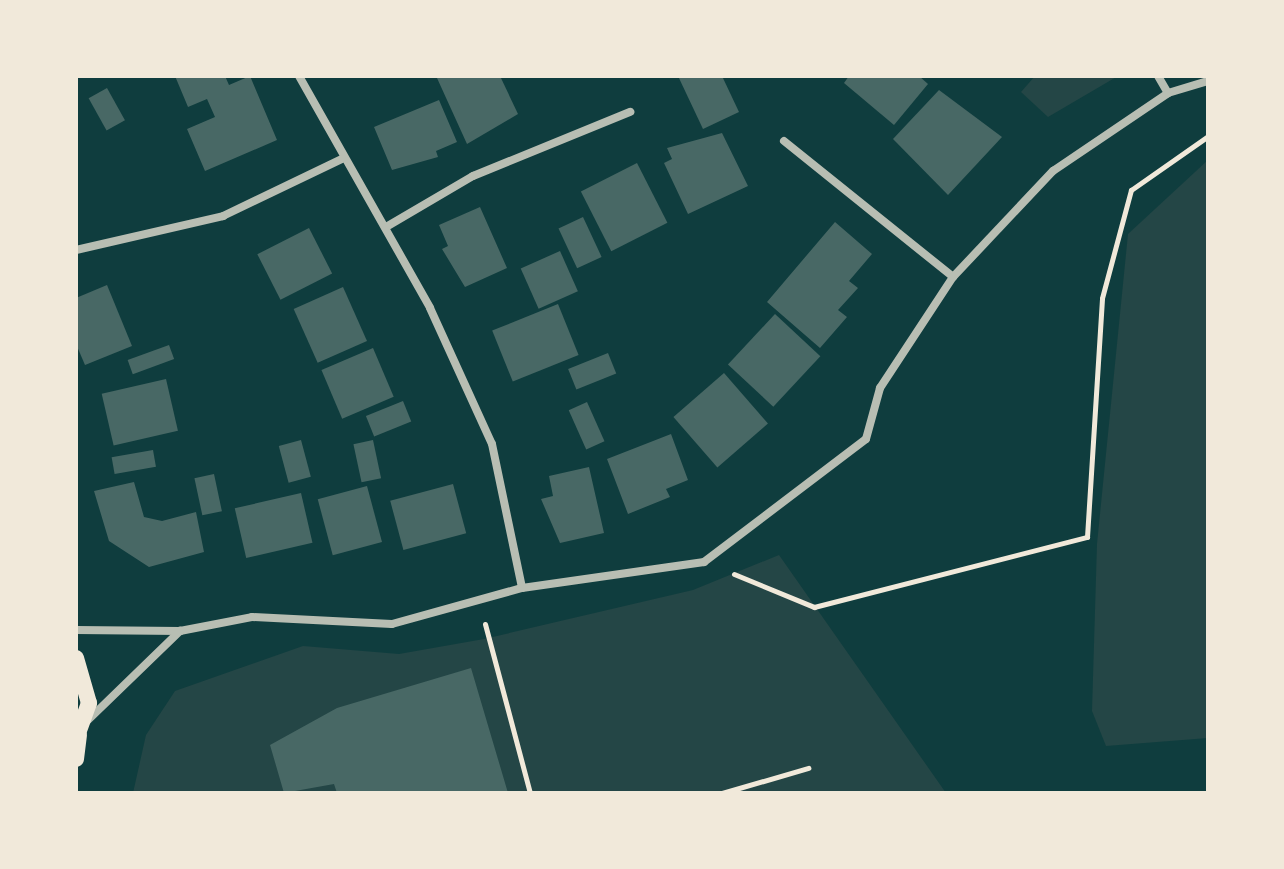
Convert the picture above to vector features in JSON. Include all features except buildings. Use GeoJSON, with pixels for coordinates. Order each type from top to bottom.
{"type":"FeatureCollection","features":[{"type":"Feature","properties":{"kind":"main road"},"geometry":{"type":"LineString","coordinates":[[76,658],[87,681],[76,759]]}},
{"type":"Feature","properties":{"kind":"street"},"geometry":{"type":"LineString","coordinates":[[299,76],[342,159],[386,227],[492,444],[522,588]]}},
{"type":"Feature","properties":{"kind":"street"},"geometry":{"type":"LineString","coordinates":[[1158,76],[1168,93]]}},
{"type":"Feature","properties":{"kind":"street"},"geometry":{"type":"LineString","coordinates":[[76,630],[180,631],[252,617],[392,624],[522,588],[704,562],[866,439],[880,388],[953,277],[1053,171],[1168,93],[1208,81]]}},
{"type":"Feature","properties":{"kind":"street"},"geometry":{"type":"LineString","coordinates":[[386,227],[473,176],[630,112]]}},
{"type":"Feature","properties":{"kind":"street"},"geometry":{"type":"LineString","coordinates":[[784,141],[953,277]]}},
{"type":"Feature","properties":{"kind":"street"},"geometry":{"type":"LineString","coordinates":[[76,250],[223,216],[342,159]]}},
{"type":"Feature","properties":{"kind":"street"},"geometry":{"type":"LineString","coordinates":[[79,733],[180,631]]}},
{"type":"Feature","properties":{"kind":"path"},"geometry":{"type":"LineString","coordinates":[[704,562],[814,607],[1087,537],[1102,298],[1131,190],[1208,136]]}},
{"type":"Feature","properties":{"kind":"path"},"geometry":{"type":"LineString","coordinates":[[479,600],[530,793]]}},
{"type":"Feature","properties":{"kind":"path"},"geometry":{"type":"LineString","coordinates":[[722,793],[808,768]]}},
{"type":"Feature","properties":{"kind":"shaded area"},"geometry":{"type":"Polygon","coordinates":[[[1035,76],[1118,76],[1048,117],[1021,92],[1035,76]]]}},
{"type":"Feature","properties":{"kind":"shaded area"},"geometry":{"type":"Polygon","coordinates":[[[1208,160],[1208,738],[1106,746],[1092,711],[1097,544],[1128,234],[1208,160]]]}},
{"type":"Feature","properties":{"kind":"shaded area"},"geometry":{"type":"Polygon","coordinates":[[[779,555],[946,793],[133,793],[146,735],[175,691],[303,646],[399,654],[484,639],[693,590],[779,555]]]}}]}
